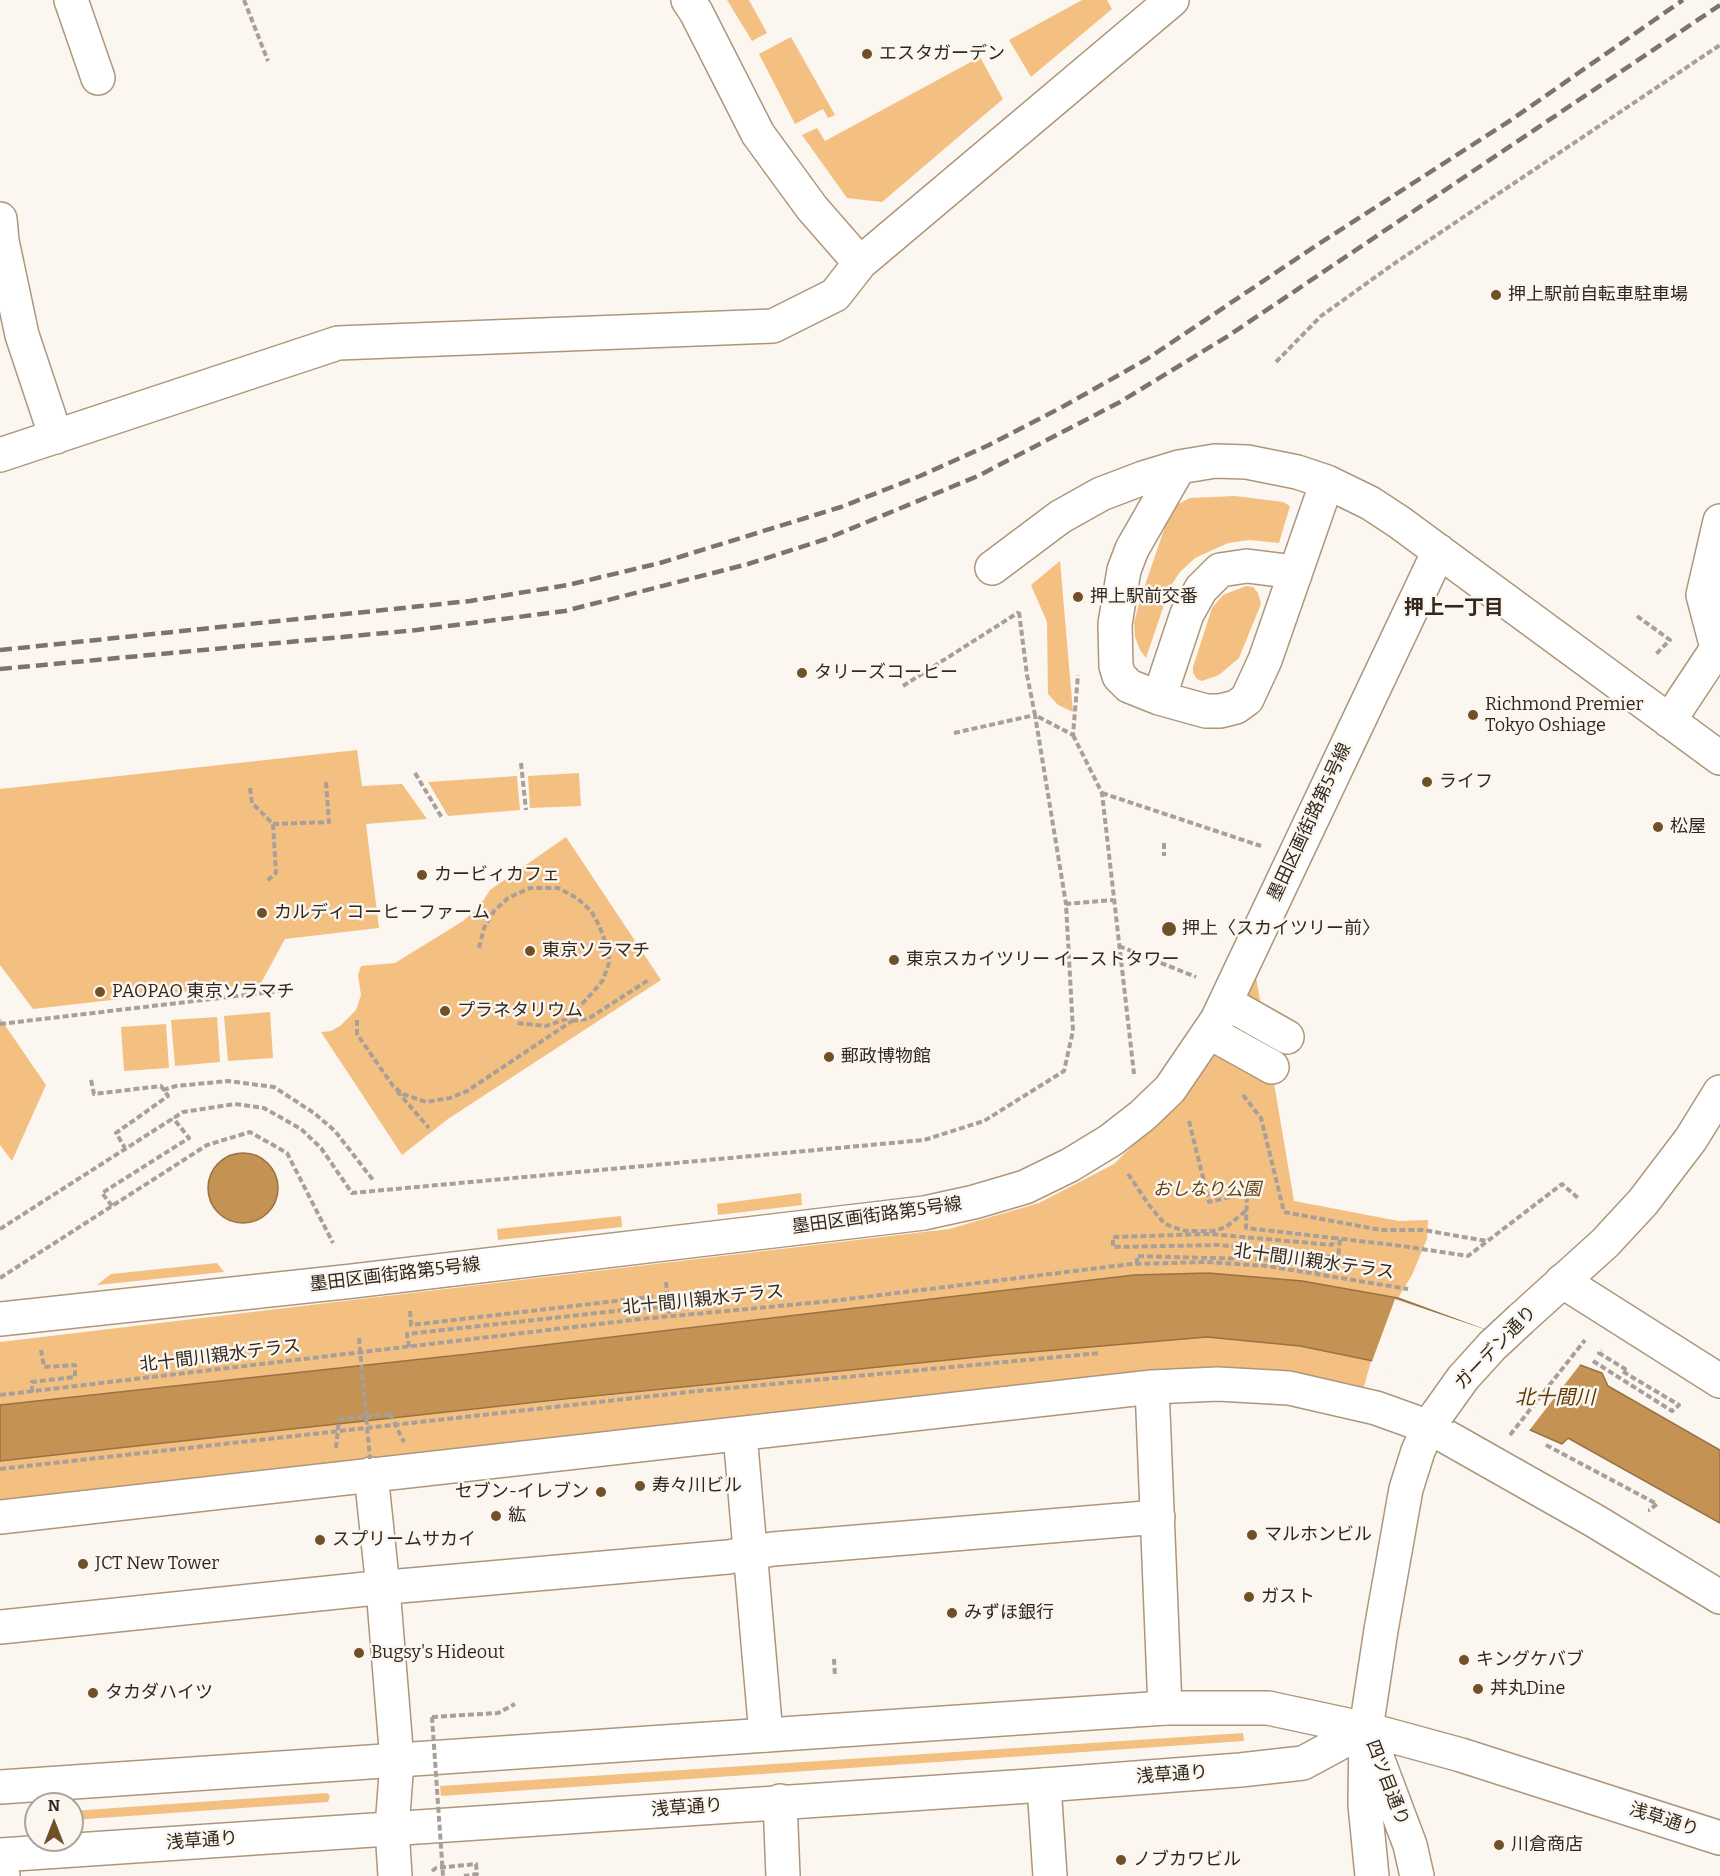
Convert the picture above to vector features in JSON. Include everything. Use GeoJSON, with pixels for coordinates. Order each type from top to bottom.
{"type":"FeatureCollection","features":[{"type":"Feature","properties":{"kind":"street"},"geometry":{"type":"LineString","coordinates":[[71,0],[98,78]]}},
{"type":"Feature","properties":{"kind":"street"},"geometry":{"type":"LineString","coordinates":[[688,0],[758,134],[812,208],[860,263]]}},
{"type":"Feature","properties":{"kind":"street"},"geometry":{"type":"LineString","coordinates":[[0,455],[338,344],[773,326],[835,295],[860,263],[1172,0]]}},
{"type":"Feature","properties":{"kind":"street"},"geometry":{"type":"LineString","coordinates":[[1,230],[22,335],[56,437]]}},
{"type":"Feature","properties":{"kind":"street"},"geometry":{"type":"LineString","coordinates":[[992,568],[1060,517],[1101,494],[1143,478],[1179,467],[1215,461],[1247,462],[1282,468],[1328,482],[1370,503],[1439,551],[1720,758]]}},
{"type":"Feature","properties":{"kind":"street"},"geometry":{"type":"LineString","coordinates":[[1179,467],[1132,549],[1124,570],[1114,624],[1114,650],[1119,676],[1129,686],[1160,698],[1206,711],[1220,711],[1236,707],[1247,699],[1265,660],[1328,482]]}},
{"type":"Feature","properties":{"kind":"street"},"geometry":{"type":"LineString","coordinates":[[1669,721],[1719,646],[1703,595],[1720,521]]}},
{"type":"Feature","properties":{"kind":"street","name":"墨田区画街路第5号線"},"geometry":{"type":"LineString","coordinates":[[0,1319],[365,1279],[924,1213],[974,1202],[1025,1187],[1070,1165],[1111,1140],[1143,1115],[1170,1089],[1227,1003],[1293,858],[1439,551]]}},
{"type":"Feature","properties":{"kind":"street"},"geometry":{"type":"LineString","coordinates":[[1160,698],[1187,614],[1201,589],[1220,570],[1247,566],[1279,570],[1295,575]]}},
{"type":"Feature","properties":{"kind":"street"},"geometry":{"type":"LineString","coordinates":[[1227,1003],[1287,1037]]}},
{"type":"Feature","properties":{"kind":"street"},"geometry":{"type":"LineString","coordinates":[[1209,1032],[1272,1067]]}},
{"type":"Feature","properties":{"kind":"street","name":"ガーデン通り"},"geometry":{"type":"LineString","coordinates":[[1366,1729],[1406,1489],[1418,1450],[1433,1420],[1463,1378],[1492,1346],[1605,1243],[1642,1202],[1691,1139],[1720,1092]]}},
{"type":"Feature","properties":{"kind":"street"},"geometry":{"type":"LineString","coordinates":[[1562,1281],[1720,1381]]}},
{"type":"Feature","properties":{"kind":"street"},"geometry":{"type":"LineString","coordinates":[[0,1517],[370,1466],[740,1434],[1152,1387],[1218,1384],[1289,1388],[1433,1420],[1720,1597]]}},
{"type":"Feature","properties":{"kind":"street"},"geometry":{"type":"LineString","coordinates":[[1152,1387],[1165,1708]]}},
{"type":"Feature","properties":{"kind":"street"},"geometry":{"type":"LineString","coordinates":[[740,1434],[766,1735]]}},
{"type":"Feature","properties":{"kind":"street"},"geometry":{"type":"LineString","coordinates":[[370,1466],[383,1588],[397,1761],[392,1828],[394,1876]]}},
{"type":"Feature","properties":{"kind":"street"},"geometry":{"type":"LineString","coordinates":[[0,1627],[749,1554],[773,1549],[1158,1517]]}},
{"type":"Feature","properties":{"kind":"street","name":"浅草通り"},"geometry":{"type":"LineString","coordinates":[[0,1787],[1165,1708],[1268,1708],[1366,1729],[1461,1755],[1720,1838]]}},
{"type":"Feature","properties":{"kind":"street","name":"浅草通り"},"geometry":{"type":"LineString","coordinates":[[0,1855],[1240,1770],[1303,1763],[1366,1729]]}},
{"type":"Feature","properties":{"kind":"street","name":"四ツ目通り"},"geometry":{"type":"LineString","coordinates":[[1366,1729],[1365,1805],[1372,1876]]}},
{"type":"Feature","properties":{"kind":"street","name":"四ツ目通り"},"geometry":{"type":"LineString","coordinates":[[1366,1729],[1410,1845],[1418,1876]]}},
{"type":"Feature","properties":{"kind":"street"},"geometry":{"type":"LineString","coordinates":[[1044,1785],[1050,1876]]}},
{"type":"Feature","properties":{"kind":"street"},"geometry":{"type":"LineString","coordinates":[[780,1802],[783,1876]]}},
{"type":"Feature","properties":{"kind":"street"},"geometry":{"type":"LineString","coordinates":[[0,1861],[3,1876]]}},
{"type":"Feature","properties":{"kind":"path"},"geometry":{"type":"LineString","coordinates":[[244,0],[268,61]]}},
{"type":"Feature","properties":{"kind":"path"},"geometry":{"type":"LineString","coordinates":[[1276,362],[1321,316],[1720,45]]}},
{"type":"Feature","properties":{"kind":"path"},"geometry":{"type":"LineString","coordinates":[[0,1229],[183,1112],[235,1104],[264,1108],[302,1129],[321,1148],[352,1193],[924,1140],[984,1121],[1064,1071],[1073,1031],[1066,904],[1027,675],[1019,612],[903,686]]}},
{"type":"Feature","properties":{"kind":"path"},"geometry":{"type":"LineString","coordinates":[[1637,616],[1670,640],[1656,654]]}},
{"type":"Feature","properties":{"kind":"path"},"geometry":{"type":"LineString","coordinates":[[1114,650],[1079,663],[1073,735],[1102,793],[1134,1079]]}},
{"type":"Feature","properties":{"kind":"path"},"geometry":{"type":"LineString","coordinates":[[954,733],[1035,715],[1073,735]]}},
{"type":"Feature","properties":{"kind":"path"},"geometry":{"type":"LineString","coordinates":[[521,763],[526,810]]}},
{"type":"Feature","properties":{"kind":"path"},"geometry":{"type":"LineString","coordinates":[[415,773],[442,818]]}},
{"type":"Feature","properties":{"kind":"path"},"geometry":{"type":"LineString","coordinates":[[273,824],[329,822],[326,782]]}},
{"type":"Feature","properties":{"kind":"path"},"geometry":{"type":"LineString","coordinates":[[250,788],[252,802],[273,824],[276,873],[267,881]]}},
{"type":"Feature","properties":{"kind":"path"},"geometry":{"type":"LineString","coordinates":[[1102,793],[1264,847]]}},
{"type":"Feature","properties":{"kind":"path"},"geometry":{"type":"LineString","coordinates":[[1164,843],[1164,856]]}},
{"type":"Feature","properties":{"kind":"path"},"geometry":{"type":"LineString","coordinates":[[393,1086],[413,1099],[426,1102],[450,1098],[467,1091],[570,1020],[603,980],[609,963],[608,949],[591,911],[578,898],[558,888],[537,887],[523,890],[508,898],[494,911],[484,928],[479,948]]}},
{"type":"Feature","properties":{"kind":"path"},"geometry":{"type":"LineString","coordinates":[[1066,904],[1113,900]]}},
{"type":"Feature","properties":{"kind":"path"},"geometry":{"type":"LineString","coordinates":[[1119,946],[1197,978]]}},
{"type":"Feature","properties":{"kind":"path"},"geometry":{"type":"LineString","coordinates":[[517,1023],[546,1026],[570,1020],[588,1019],[650,979]]}},
{"type":"Feature","properties":{"kind":"path"},"geometry":{"type":"LineString","coordinates":[[0,1024],[288,990]]}},
{"type":"Feature","properties":{"kind":"path"},"geometry":{"type":"LineString","coordinates":[[357,1020],[357,1034],[393,1086],[429,1128]]}},
{"type":"Feature","properties":{"kind":"path"},"geometry":{"type":"LineString","coordinates":[[91,1080],[94,1094],[161,1086],[168,1096],[116,1133],[126,1148]]}},
{"type":"Feature","properties":{"kind":"path"},"geometry":{"type":"LineString","coordinates":[[164,1090],[176,1086],[228,1081],[274,1087],[314,1113],[335,1131],[373,1180]]}},
{"type":"Feature","properties":{"kind":"path"},"geometry":{"type":"LineString","coordinates":[[1242,1094],[1261,1118],[1284,1212],[1381,1230],[1423,1230],[1487,1241]]}},
{"type":"Feature","properties":{"kind":"path"},"geometry":{"type":"LineString","coordinates":[[1187,1113],[1209,1202],[1247,1193],[1246,1228],[1468,1256],[1562,1184],[1579,1199]]}},
{"type":"Feature","properties":{"kind":"path"},"geometry":{"type":"LineString","coordinates":[[112,1206],[102,1193],[189,1138],[172,1118]]}},
{"type":"Feature","properties":{"kind":"path"},"geometry":{"type":"LineString","coordinates":[[0,1278],[207,1145],[250,1132],[287,1154],[333,1243]]}},
{"type":"Feature","properties":{"kind":"path"},"geometry":{"type":"LineString","coordinates":[[1128,1174],[1164,1223],[1179,1229],[1194,1233],[1332,1245],[1334,1238]]}},
{"type":"Feature","properties":{"kind":"path"},"geometry":{"type":"LineString","coordinates":[[1247,1210],[1226,1227],[1213,1231],[1113,1237],[1113,1247],[1219,1245],[1338,1258],[1340,1239]]}},
{"type":"Feature","properties":{"kind":"path"},"geometry":{"type":"LineString","coordinates":[[1286,1260],[1288,1252]]}},
{"type":"Feature","properties":{"kind":"path"},"geometry":{"type":"LineString","coordinates":[[1137,1264],[1137,1256],[1286,1260],[1316,1264],[1317,1273]]}},
{"type":"Feature","properties":{"kind":"path","name":"北十間川親水テラス"},"geometry":{"type":"LineString","coordinates":[[0,1395],[670,1316],[832,1301],[1137,1264],[1206,1262],[1267,1266],[1408,1288]]}},
{"type":"Feature","properties":{"kind":"path"},"geometry":{"type":"LineString","coordinates":[[410,1304],[411,1325],[667,1295],[666,1275]]}},
{"type":"Feature","properties":{"kind":"path"},"geometry":{"type":"LineString","coordinates":[[633,1299],[634,1309]]}},
{"type":"Feature","properties":{"kind":"path"},"geometry":{"type":"LineString","coordinates":[[409,1348],[407,1334],[668,1306],[670,1316]]}},
{"type":"Feature","properties":{"kind":"path"},"geometry":{"type":"LineString","coordinates":[[359,1338],[370,1466]]}},
{"type":"Feature","properties":{"kind":"path"},"geometry":{"type":"LineString","coordinates":[[1510,1436],[1585,1340]]}},
{"type":"Feature","properties":{"kind":"path"},"geometry":{"type":"LineString","coordinates":[[32,1392],[32,1382],[75,1377],[75,1365],[44,1367],[40,1346]]}},
{"type":"Feature","properties":{"kind":"path"},"geometry":{"type":"LineString","coordinates":[[1593,1361],[1672,1411],[1679,1405],[1622,1371],[1625,1369],[1599,1353],[1607,1346]]}},
{"type":"Feature","properties":{"kind":"path"},"geometry":{"type":"LineString","coordinates":[[0,1469],[688,1392],[1109,1352]]}},
{"type":"Feature","properties":{"kind":"path"},"geometry":{"type":"LineString","coordinates":[[688,1392],[689,1403]]}},
{"type":"Feature","properties":{"kind":"path"},"geometry":{"type":"LineString","coordinates":[[336,1448],[339,1419],[390,1414],[404,1442]]}},
{"type":"Feature","properties":{"kind":"path"},"geometry":{"type":"LineString","coordinates":[[834,1659],[835,1676]]}},
{"type":"Feature","properties":{"kind":"path"},"geometry":{"type":"LineString","coordinates":[[443,1876],[432,1717],[498,1713],[515,1704]]}},
{"type":"Feature","properties":{"kind":"path"},"geometry":{"type":"LineString","coordinates":[[436,1868],[476,1864],[477,1874],[464,1876]]}},
{"type":"Feature","properties":{"kind":"green space"},"geometry":{"type":"Polygon","coordinates":[[[727,0],[749,0],[767,33],[752,41],[727,0]]]}},
{"type":"Feature","properties":{"kind":"green space"},"geometry":{"type":"Polygon","coordinates":[[[1082,0],[1107,0],[1112,9],[1031,77],[1009,40],[1082,0]]]}},
{"type":"Feature","properties":{"kind":"green space"},"geometry":{"type":"Polygon","coordinates":[[[791,37],[835,115],[828,118],[823,109],[795,124],[759,54],[791,37]]]}},
{"type":"Feature","properties":{"kind":"green space"},"geometry":{"type":"Polygon","coordinates":[[[980,57],[1003,99],[882,202],[847,198],[802,135],[817,128],[825,141],[980,57]]]}},
{"type":"Feature","properties":{"kind":"green space"},"geometry":{"type":"Polygon","coordinates":[[[1235,496],[1283,502],[1290,506],[1279,543],[1249,540],[1228,543],[1195,558],[1180,572],[1170,587],[1146,658],[1135,637],[1134,622],[1169,515],[1178,504],[1190,498],[1235,496]]]}},
{"type":"Feature","properties":{"kind":"green space"},"geometry":{"type":"Polygon","coordinates":[[[1060,561],[1073,712],[1058,705],[1048,694],[1047,622],[1031,585],[1060,561]]]}},
{"type":"Feature","properties":{"kind":"green space"},"geometry":{"type":"Polygon","coordinates":[[[1246,586],[1253,587],[1258,593],[1261,604],[1239,658],[1219,675],[1202,681],[1197,679],[1193,673],[1193,667],[1212,608],[1223,595],[1246,586]]]}},
{"type":"Feature","properties":{"kind":"green space"},"geometry":{"type":"Polygon","coordinates":[[[357,750],[362,786],[402,784],[427,819],[366,824],[379,928],[285,939],[261,983],[33,1009],[0,965],[0,789],[357,750]]]}},
{"type":"Feature","properties":{"kind":"green space"},"geometry":{"type":"Polygon","coordinates":[[[579,773],[581,806],[530,808],[528,776],[579,773]]]}},
{"type":"Feature","properties":{"kind":"green space"},"geometry":{"type":"Polygon","coordinates":[[[517,776],[520,810],[448,816],[428,782],[517,776]]]}},
{"type":"Feature","properties":{"kind":"green space"},"geometry":{"type":"Polygon","coordinates":[[[566,837],[661,980],[448,1119],[402,1155],[321,1032],[331,1031],[340,1026],[356,1010],[361,995],[358,975],[361,966],[395,963],[463,921],[479,907],[490,890],[566,837]]]}},
{"type":"Feature","properties":{"kind":"green space","name":"おしなり公園"},"geometry":{"type":"Polygon","coordinates":[[[1256,977],[1294,1201],[1399,1221],[1428,1220],[1427,1239],[1412,1275],[1398,1298],[1302,1281],[1134,1275],[394,1362],[400,1417],[997,1355],[1207,1337],[1300,1346],[1371,1361],[1362,1394],[1326,1385],[0,1502],[0,1461],[248,1434],[0,1406],[0,1342],[949,1229],[1039,1203],[1114,1164],[1169,1110],[1194,1081],[1256,977]]]}},
{"type":"Feature","properties":{"kind":"green space"},"geometry":{"type":"Polygon","coordinates":[[[270,1012],[273,1058],[228,1061],[224,1016],[270,1012]]]}},
{"type":"Feature","properties":{"kind":"green space"},"geometry":{"type":"Polygon","coordinates":[[[217,1017],[220,1062],[175,1066],[171,1020],[217,1017]]]}},
{"type":"Feature","properties":{"kind":"green space"},"geometry":{"type":"Polygon","coordinates":[[[0,1018],[46,1085],[12,1161],[0,1145],[0,1018]]]}},
{"type":"Feature","properties":{"kind":"green space"},"geometry":{"type":"Polygon","coordinates":[[[166,1024],[169,1068],[124,1071],[121,1027],[166,1024]]]}},
{"type":"Feature","properties":{"kind":"green space"},"geometry":{"type":"Polygon","coordinates":[[[801,1193],[802,1205],[718,1215],[717,1204],[801,1193]]]}},
{"type":"Feature","properties":{"kind":"green space"},"geometry":{"type":"Polygon","coordinates":[[[621,1216],[622,1227],[498,1240],[497,1229],[621,1216]]]}},
{"type":"Feature","properties":{"kind":"green space"},"geometry":{"type":"Polygon","coordinates":[[[217,1263],[224,1272],[97,1285],[111,1274],[217,1263]]]}},
{"type":"Feature","properties":{"kind":"green space"},"geometry":{"type":"Polygon","coordinates":[[[1243,1733],[1244,1741],[441,1796],[440,1786],[1243,1733]]]}},
{"type":"Feature","properties":{"kind":"green space"},"geometry":{"type":"Polygon","coordinates":[[[327,1793],[330,1796],[328,1802],[84,1819],[84,1810],[327,1793]]]}},
{"type":"Feature","properties":{"kind":"water"},"geometry":{"type":"Polygon","coordinates":[[[243,1153],[256,1156],[268,1163],[275,1175],[278,1188],[275,1201],[268,1213],[256,1220],[243,1223],[230,1220],[218,1213],[211,1201],[208,1188],[211,1175],[218,1163],[230,1156],[243,1153]]]}},
{"type":"Feature","properties":{"kind":"water","name":"北十間川"},"geometry":{"type":"Polygon","coordinates":[[[1208,1273],[1302,1281],[1398,1298],[1602,1373],[1608,1386],[1720,1450],[1720,1523],[1568,1438],[1562,1444],[1373,1361],[1300,1346],[1207,1337],[997,1355],[565,1399],[0,1461],[0,1405],[468,1354],[1134,1275],[1208,1273]]]}},
{"type":"Feature","properties":{"kind":"pier"},"geometry":{"type":"Polygon","coordinates":[[[1395,1299],[1582,1362],[1528,1432],[1371,1364],[1395,1299]]]}},
{"type":"Feature","properties":{"kind":"railway"},"geometry":{"type":"LineString","coordinates":[[0,650],[470,601],[568,585],[660,563],[841,507],[920,476],[989,445],[1147,359],[1317,245],[1511,120],[1683,0]]}},
{"type":"Feature","properties":{"kind":"railway"},"geometry":{"type":"LineString","coordinates":[[0,669],[417,630],[565,611],[748,564],[826,539],[978,476],[1120,402],[1228,336],[1720,5]]}},
{"type":"Feature","properties":{"kind":"place","name":"エスタガーデン"},"geometry":{"type":"Point","coordinates":[867,54]}},
{"type":"Feature","properties":{"kind":"place","name":"押上駅前自転車駐車場"},"geometry":{"type":"Point","coordinates":[1496,295]}},
{"type":"Feature","properties":{"kind":"place","name":"押上駅前交番"},"geometry":{"type":"Point","coordinates":[1078,597]}},
{"type":"Feature","properties":{"kind":"place","name":"タリーズコーヒー"},"geometry":{"type":"Point","coordinates":[802,673]}},
{"type":"Feature","properties":{"kind":"place","name":"Richmond Premier Tokyo Oshiage"},"geometry":{"type":"Point","coordinates":[1473,715]}},
{"type":"Feature","properties":{"kind":"place","name":"ライフ"},"geometry":{"type":"Point","coordinates":[1427,782]}},
{"type":"Feature","properties":{"kind":"place","name":"松屋"},"geometry":{"type":"Point","coordinates":[1658,827]}},
{"type":"Feature","properties":{"kind":"place","name":"カービィカフェ"},"geometry":{"type":"Point","coordinates":[422,875]}},
{"type":"Feature","properties":{"kind":"place","name":"カルディコーヒーファーム"},"geometry":{"type":"Point","coordinates":[262,913]}},
{"type":"Feature","properties":{"kind":"place","name":"押上〈スカイツリー前〉"},"geometry":{"type":"Point","coordinates":[1169,929]}},
{"type":"Feature","properties":{"kind":"place","name":"東京ソラマチ"},"geometry":{"type":"Point","coordinates":[530,951]}},
{"type":"Feature","properties":{"kind":"place","name":"東京スカイツリー イーストタワー"},"geometry":{"type":"Point","coordinates":[894,960]}},
{"type":"Feature","properties":{"kind":"place","name":"PAOPAO 東京ソラマチ"},"geometry":{"type":"Point","coordinates":[100,992]}},
{"type":"Feature","properties":{"kind":"place","name":"プラネタリウム"},"geometry":{"type":"Point","coordinates":[445,1011]}},
{"type":"Feature","properties":{"kind":"place","name":"郵政博物館"},"geometry":{"type":"Point","coordinates":[829,1057]}},
{"type":"Feature","properties":{"kind":"place","name":"寿々川ビル"},"geometry":{"type":"Point","coordinates":[640,1486]}},
{"type":"Feature","properties":{"kind":"place","name":"セブン-イレブン"},"geometry":{"type":"Point","coordinates":[601,1492]}},
{"type":"Feature","properties":{"kind":"place","name":"紘"},"geometry":{"type":"Point","coordinates":[496,1516]}},
{"type":"Feature","properties":{"kind":"place","name":"マルホンビル"},"geometry":{"type":"Point","coordinates":[1252,1535]}},
{"type":"Feature","properties":{"kind":"place","name":"スプリームサカイ"},"geometry":{"type":"Point","coordinates":[320,1540]}},
{"type":"Feature","properties":{"kind":"place","name":"JCT New Tower"},"geometry":{"type":"Point","coordinates":[83,1564]}},
{"type":"Feature","properties":{"kind":"place","name":"ガスト"},"geometry":{"type":"Point","coordinates":[1249,1597]}},
{"type":"Feature","properties":{"kind":"place","name":"みずほ銀行"},"geometry":{"type":"Point","coordinates":[952,1613]}},
{"type":"Feature","properties":{"kind":"place","name":"Bugsy's Hideout"},"geometry":{"type":"Point","coordinates":[359,1653]}},
{"type":"Feature","properties":{"kind":"place","name":"キングケバブ"},"geometry":{"type":"Point","coordinates":[1464,1660]}},
{"type":"Feature","properties":{"kind":"place","name":"丼丸Dine"},"geometry":{"type":"Point","coordinates":[1478,1689]}},
{"type":"Feature","properties":{"kind":"place","name":"タカダハイツ"},"geometry":{"type":"Point","coordinates":[93,1693]}},
{"type":"Feature","properties":{"kind":"place","name":"川倉商店"},"geometry":{"type":"Point","coordinates":[1499,1845]}},
{"type":"Feature","properties":{"kind":"place","name":"ノブカワビル"},"geometry":{"type":"Point","coordinates":[1121,1860]}},
{"type":"Feature","properties":{"kind":"district","name":"押上一丁目"},"geometry":{"type":"Point","coordinates":[1454,608]}}]}
